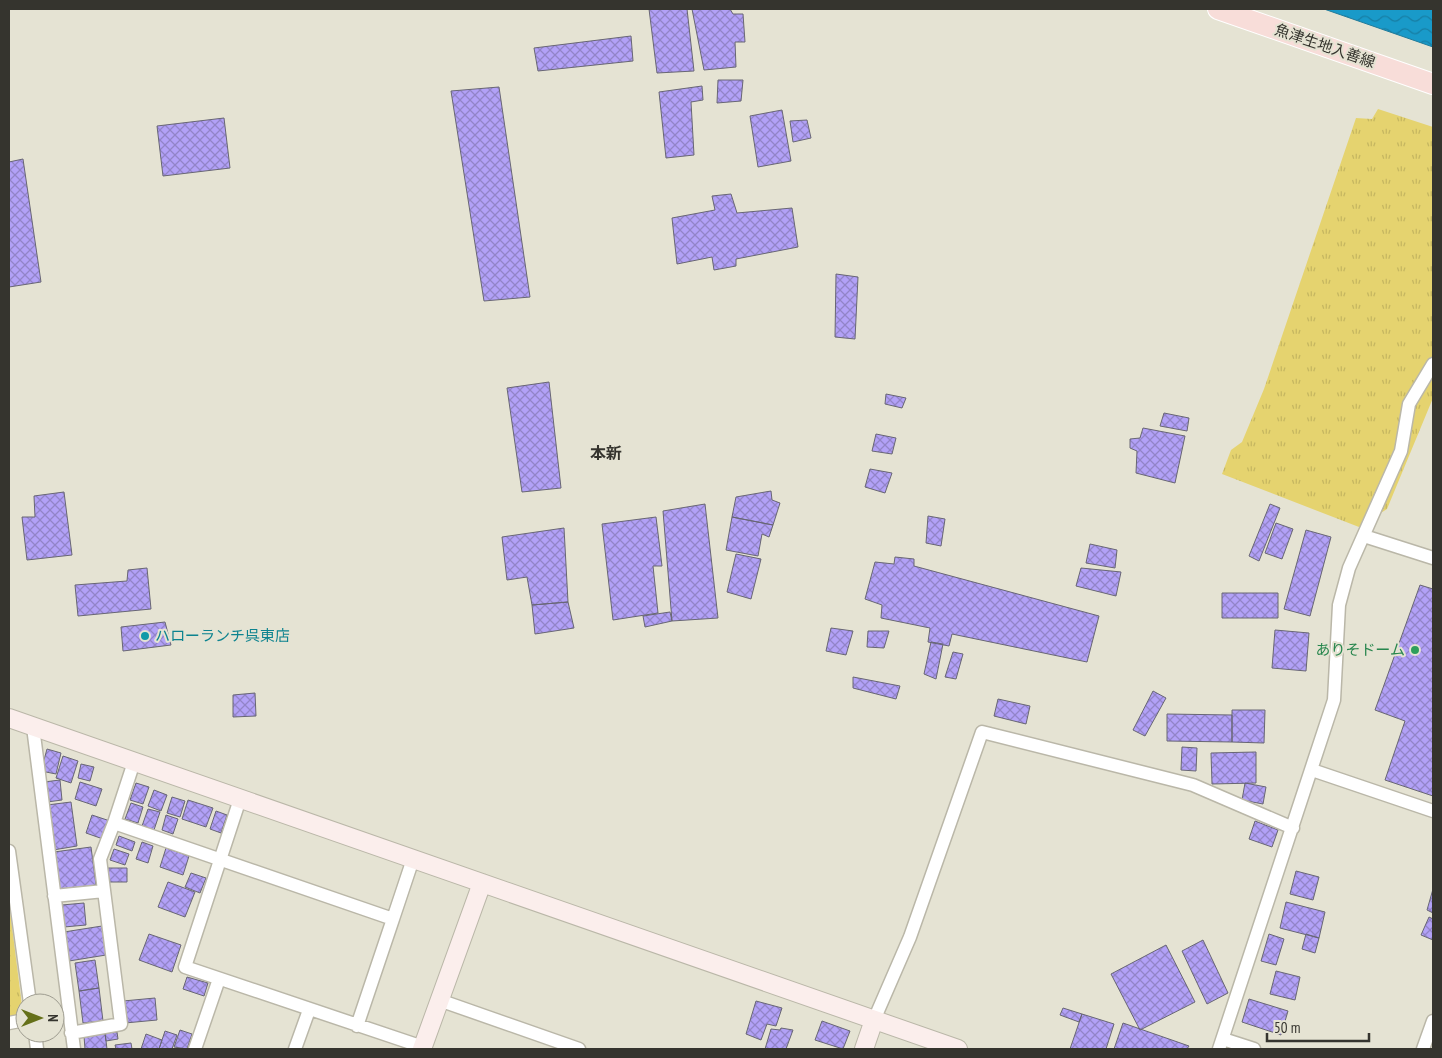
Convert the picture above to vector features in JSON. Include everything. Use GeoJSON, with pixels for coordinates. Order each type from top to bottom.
{"type":"FeatureCollection","features":[{"type":"Feature","properties":{"kind":"main road","name":"魚津生地入善線"},"geometry":{"type":"LineString","coordinates":[[1218,9],[1433,84]]}},
{"type":"Feature","properties":{"kind":"street"},"geometry":{"type":"LineString","coordinates":[[1254,1049],[1221,1044],[1334,700],[1339,605],[1349,568],[1401,450],[1409,404],[1433,364]]}},
{"type":"Feature","properties":{"kind":"street"},"geometry":{"type":"LineString","coordinates":[[1364,536],[1433,558]]}},
{"type":"Feature","properties":{"kind":"street"},"geometry":{"type":"LineString","coordinates":[[9,718],[958,1049]]}},
{"type":"Feature","properties":{"kind":"street"},"geometry":{"type":"LineString","coordinates":[[33,727],[74,1049]]}},
{"type":"Feature","properties":{"kind":"street"},"geometry":{"type":"LineString","coordinates":[[864,1049],[874,1020],[910,937],[982,732],[1193,785],[1293,828]]}},
{"type":"Feature","properties":{"kind":"street"},"geometry":{"type":"LineString","coordinates":[[72,1033],[121,1024],[100,859],[134,762]]}},
{"type":"Feature","properties":{"kind":"street"},"geometry":{"type":"LineString","coordinates":[[1312,770],[1433,811]]}},
{"type":"Feature","properties":{"kind":"street"},"geometry":{"type":"LineString","coordinates":[[240,799],[184,967],[423,1048],[438,1000],[482,883]]}},
{"type":"Feature","properties":{"kind":"street"},"geometry":{"type":"LineString","coordinates":[[114,823],[392,919]]}},
{"type":"Feature","properties":{"kind":"street"},"geometry":{"type":"LineString","coordinates":[[9,851],[29,993]]}},
{"type":"Feature","properties":{"kind":"street"},"geometry":{"type":"LineString","coordinates":[[357,1026],[413,859]]}},
{"type":"Feature","properties":{"kind":"street"},"geometry":{"type":"LineString","coordinates":[[54,896],[104,891]]}},
{"type":"Feature","properties":{"kind":"street"},"geometry":{"type":"LineString","coordinates":[[195,1049],[219,979]]}},
{"type":"Feature","properties":{"kind":"street"},"geometry":{"type":"LineString","coordinates":[[438,1000],[579,1049]]}},
{"type":"Feature","properties":{"kind":"street"},"geometry":{"type":"LineString","coordinates":[[295,1049],[309,1010]]}},
{"type":"Feature","properties":{"kind":"street"},"geometry":{"type":"LineString","coordinates":[[1423,1049],[1433,1021]]}},
{"type":"Feature","properties":{"kind":"green space"},"geometry":{"type":"Polygon","coordinates":[[[1378,109],[1433,127],[1433,398],[1387,509],[1359,527],[1222,474],[1231,450],[1242,442],[1264,389],[1356,118],[1372,119],[1378,109]]]}},
{"type":"Feature","properties":{"kind":"green space"},"geometry":{"type":"Polygon","coordinates":[[[9,903],[20,993],[15,993],[15,1016],[9,1017],[9,903]]]}},
{"type":"Feature","properties":{"kind":"water"},"geometry":{"type":"Polygon","coordinates":[[[1324,9],[1433,9],[1433,47],[1324,9]]]}},
{"type":"Feature","properties":{"kind":"building"},"geometry":{"type":"Polygon","coordinates":[[[649,9],[687,9],[694,71],[657,73],[649,9]]]}},
{"type":"Feature","properties":{"kind":"building"},"geometry":{"type":"Polygon","coordinates":[[[692,9],[730,9],[733,14],[743,14],[745,42],[735,42],[736,67],[704,70],[692,9]]]}},
{"type":"Feature","properties":{"kind":"building"},"geometry":{"type":"Polygon","coordinates":[[[631,36],[633,61],[538,71],[534,48],[631,36]]]}},
{"type":"Feature","properties":{"kind":"building"},"geometry":{"type":"Polygon","coordinates":[[[718,80],[743,80],[741,101],[717,103],[718,80]]]}},
{"type":"Feature","properties":{"kind":"building"},"geometry":{"type":"Polygon","coordinates":[[[702,86],[703,100],[691,102],[694,155],[666,158],[659,92],[702,86]]]}},
{"type":"Feature","properties":{"kind":"building"},"geometry":{"type":"Polygon","coordinates":[[[499,87],[530,297],[484,301],[451,91],[499,87]]]}},
{"type":"Feature","properties":{"kind":"building"},"geometry":{"type":"Polygon","coordinates":[[[782,110],[791,161],[758,167],[750,116],[782,110]]]}},
{"type":"Feature","properties":{"kind":"building"},"geometry":{"type":"Polygon","coordinates":[[[224,118],[230,168],[163,176],[157,126],[224,118]]]}},
{"type":"Feature","properties":{"kind":"building"},"geometry":{"type":"Polygon","coordinates":[[[807,120],[811,138],[793,142],[790,121],[807,120]]]}},
{"type":"Feature","properties":{"kind":"building"},"geometry":{"type":"Polygon","coordinates":[[[23,159],[41,282],[9,287],[9,162],[23,159]]]}},
{"type":"Feature","properties":{"kind":"building"},"geometry":{"type":"Polygon","coordinates":[[[731,194],[737,213],[792,208],[798,247],[736,259],[736,266],[714,270],[712,257],[677,264],[672,218],[715,210],[712,196],[731,194]]]}},
{"type":"Feature","properties":{"kind":"building"},"geometry":{"type":"Polygon","coordinates":[[[836,274],[858,277],[855,339],[835,337],[836,274]]]}},
{"type":"Feature","properties":{"kind":"building"},"geometry":{"type":"Polygon","coordinates":[[[549,382],[561,488],[522,492],[507,388],[549,382]]]}},
{"type":"Feature","properties":{"kind":"building"},"geometry":{"type":"Polygon","coordinates":[[[886,394],[906,398],[902,408],[885,404],[886,394]]]}},
{"type":"Feature","properties":{"kind":"building"},"geometry":{"type":"Polygon","coordinates":[[[1164,413],[1189,418],[1187,431],[1160,426],[1164,413]]]}},
{"type":"Feature","properties":{"kind":"building"},"geometry":{"type":"Polygon","coordinates":[[[1143,428],[1185,436],[1175,483],[1136,473],[1137,451],[1130,448],[1130,439],[1140,438],[1143,428]]]}},
{"type":"Feature","properties":{"kind":"building"},"geometry":{"type":"Polygon","coordinates":[[[876,434],[896,438],[892,454],[872,451],[876,434]]]}},
{"type":"Feature","properties":{"kind":"building"},"geometry":{"type":"Polygon","coordinates":[[[870,469],[892,473],[885,493],[865,487],[870,469]]]}},
{"type":"Feature","properties":{"kind":"building"},"geometry":{"type":"Polygon","coordinates":[[[771,491],[772,500],[780,503],[773,525],[732,517],[736,497],[771,491]]]}},
{"type":"Feature","properties":{"kind":"building"},"geometry":{"type":"Polygon","coordinates":[[[64,492],[72,555],[27,560],[22,517],[35,517],[34,496],[64,492]]]}},
{"type":"Feature","properties":{"kind":"building"},"geometry":{"type":"Polygon","coordinates":[[[705,504],[718,618],[672,621],[663,511],[705,504]]]}},
{"type":"Feature","properties":{"kind":"building"},"geometry":{"type":"Polygon","coordinates":[[[1270,504],[1280,508],[1259,561],[1249,556],[1270,504]]]}},
{"type":"Feature","properties":{"kind":"building"},"geometry":{"type":"Polygon","coordinates":[[[928,516],[945,519],[941,546],[926,543],[928,516]]]}},
{"type":"Feature","properties":{"kind":"building"},"geometry":{"type":"Polygon","coordinates":[[[656,517],[662,566],[653,566],[658,613],[613,620],[602,524],[656,517]]]}},
{"type":"Feature","properties":{"kind":"building"},"geometry":{"type":"Polygon","coordinates":[[[732,517],[773,525],[769,537],[762,534],[758,556],[726,550],[732,517]]]}},
{"type":"Feature","properties":{"kind":"building"},"geometry":{"type":"Polygon","coordinates":[[[1276,523],[1293,529],[1282,559],[1265,553],[1276,523]]]}},
{"type":"Feature","properties":{"kind":"building"},"geometry":{"type":"Polygon","coordinates":[[[564,528],[568,602],[532,605],[527,577],[507,580],[502,537],[564,528]]]}},
{"type":"Feature","properties":{"kind":"building"},"geometry":{"type":"Polygon","coordinates":[[[1306,530],[1331,537],[1310,616],[1284,609],[1306,530]]]}},
{"type":"Feature","properties":{"kind":"building"},"geometry":{"type":"Polygon","coordinates":[[[1090,544],[1117,550],[1115,568],[1086,563],[1090,544]]]}},
{"type":"Feature","properties":{"kind":"building"},"geometry":{"type":"Polygon","coordinates":[[[736,554],[761,559],[751,599],[727,592],[736,554]]]}},
{"type":"Feature","properties":{"kind":"building"},"geometry":{"type":"Polygon","coordinates":[[[895,557],[914,559],[914,566],[1099,616],[1087,662],[952,634],[949,646],[928,642],[930,628],[881,618],[882,605],[865,599],[875,562],[894,564],[895,557]]]}},
{"type":"Feature","properties":{"kind":"building"},"geometry":{"type":"Polygon","coordinates":[[[147,568],[151,609],[78,616],[75,585],[127,581],[128,570],[147,568]]]}},
{"type":"Feature","properties":{"kind":"building"},"geometry":{"type":"Polygon","coordinates":[[[1081,568],[1121,572],[1116,596],[1076,586],[1081,568]]]}},
{"type":"Feature","properties":{"kind":"building","name":"ありそドーム"},"geometry":{"type":"Polygon","coordinates":[[[1420,585],[1433,589],[1433,796],[1385,780],[1405,721],[1375,710],[1420,585]]]}},
{"type":"Feature","properties":{"kind":"building"},"geometry":{"type":"Polygon","coordinates":[[[1222,593],[1278,593],[1278,618],[1222,618],[1222,593]]]}},
{"type":"Feature","properties":{"kind":"building"},"geometry":{"type":"Polygon","coordinates":[[[568,602],[574,628],[535,634],[532,605],[568,602]]]}},
{"type":"Feature","properties":{"kind":"building"},"geometry":{"type":"Polygon","coordinates":[[[670,612],[672,621],[645,627],[643,616],[670,612]]]}},
{"type":"Feature","properties":{"kind":"building","name":"ハローランチ呉東店"},"geometry":{"type":"Polygon","coordinates":[[[165,622],[171,645],[123,651],[121,627],[165,622]]]}},
{"type":"Feature","properties":{"kind":"building"},"geometry":{"type":"Polygon","coordinates":[[[831,628],[853,631],[846,655],[826,651],[831,628]]]}},
{"type":"Feature","properties":{"kind":"building"},"geometry":{"type":"Polygon","coordinates":[[[1275,630],[1309,633],[1306,671],[1272,668],[1275,630]]]}},
{"type":"Feature","properties":{"kind":"building"},"geometry":{"type":"Polygon","coordinates":[[[868,631],[889,631],[884,648],[867,647],[868,631]]]}},
{"type":"Feature","properties":{"kind":"building"},"geometry":{"type":"Polygon","coordinates":[[[931,642],[943,644],[936,679],[924,674],[931,642]]]}},
{"type":"Feature","properties":{"kind":"building"},"geometry":{"type":"Polygon","coordinates":[[[953,652],[963,654],[956,679],[945,677],[953,652]]]}},
{"type":"Feature","properties":{"kind":"building"},"geometry":{"type":"Polygon","coordinates":[[[853,677],[900,686],[896,699],[853,688],[853,677]]]}},
{"type":"Feature","properties":{"kind":"building"},"geometry":{"type":"Polygon","coordinates":[[[1153,691],[1166,698],[1145,736],[1133,730],[1153,691]]]}},
{"type":"Feature","properties":{"kind":"building"},"geometry":{"type":"Polygon","coordinates":[[[255,693],[256,716],[233,717],[233,695],[255,693]]]}},
{"type":"Feature","properties":{"kind":"building"},"geometry":{"type":"Polygon","coordinates":[[[998,699],[1030,706],[1026,724],[994,716],[998,699]]]}},
{"type":"Feature","properties":{"kind":"building"},"geometry":{"type":"Polygon","coordinates":[[[1232,710],[1265,710],[1264,743],[1232,742],[1232,710]]]}},
{"type":"Feature","properties":{"kind":"building"},"geometry":{"type":"Polygon","coordinates":[[[1167,714],[1232,715],[1232,742],[1167,741],[1167,714]]]}},
{"type":"Feature","properties":{"kind":"building"},"geometry":{"type":"Polygon","coordinates":[[[1182,747],[1197,748],[1196,771],[1181,770],[1182,747]]]}},
{"type":"Feature","properties":{"kind":"building"},"geometry":{"type":"Polygon","coordinates":[[[47,749],[61,753],[56,774],[41,771],[47,749]]]}},
{"type":"Feature","properties":{"kind":"building"},"geometry":{"type":"Polygon","coordinates":[[[1256,752],[1256,783],[1212,784],[1211,753],[1256,752]]]}},
{"type":"Feature","properties":{"kind":"building"},"geometry":{"type":"Polygon","coordinates":[[[63,756],[78,761],[71,783],[56,778],[63,756]]]}},
{"type":"Feature","properties":{"kind":"building"},"geometry":{"type":"Polygon","coordinates":[[[81,764],[94,767],[90,781],[78,778],[81,764]]]}},
{"type":"Feature","properties":{"kind":"building"},"geometry":{"type":"Polygon","coordinates":[[[60,780],[62,800],[47,802],[44,782],[60,780]]]}},
{"type":"Feature","properties":{"kind":"building"},"geometry":{"type":"Polygon","coordinates":[[[80,782],[102,789],[96,806],[75,799],[80,782]]]}},
{"type":"Feature","properties":{"kind":"building"},"geometry":{"type":"Polygon","coordinates":[[[136,783],[149,787],[143,804],[130,800],[136,783]]]}},
{"type":"Feature","properties":{"kind":"building"},"geometry":{"type":"Polygon","coordinates":[[[1245,783],[1266,787],[1263,804],[1242,800],[1245,783]]]}},
{"type":"Feature","properties":{"kind":"building"},"geometry":{"type":"Polygon","coordinates":[[[154,790],[167,795],[161,811],[148,806],[154,790]]]}},
{"type":"Feature","properties":{"kind":"building"},"geometry":{"type":"Polygon","coordinates":[[[172,797],[185,801],[180,817],[167,813],[172,797]]]}},
{"type":"Feature","properties":{"kind":"building"},"geometry":{"type":"Polygon","coordinates":[[[188,800],[213,808],[206,827],[182,819],[188,800]]]}},
{"type":"Feature","properties":{"kind":"building"},"geometry":{"type":"Polygon","coordinates":[[[71,802],[77,846],[53,850],[47,805],[71,802]]]}},
{"type":"Feature","properties":{"kind":"building"},"geometry":{"type":"Polygon","coordinates":[[[131,803],[143,807],[138,823],[125,819],[131,803]]]}},
{"type":"Feature","properties":{"kind":"building"},"geometry":{"type":"Polygon","coordinates":[[[148,809],[160,812],[154,830],[142,826],[148,809]]]}},
{"type":"Feature","properties":{"kind":"building"},"geometry":{"type":"Polygon","coordinates":[[[216,811],[227,815],[221,833],[210,829],[216,811]]]}},
{"type":"Feature","properties":{"kind":"building"},"geometry":{"type":"Polygon","coordinates":[[[92,815],[110,821],[103,839],[86,833],[92,815]]]}},
{"type":"Feature","properties":{"kind":"building"},"geometry":{"type":"Polygon","coordinates":[[[166,815],[178,819],[173,834],[162,830],[166,815]]]}},
{"type":"Feature","properties":{"kind":"building"},"geometry":{"type":"Polygon","coordinates":[[[1255,821],[1278,830],[1272,847],[1249,839],[1255,821]]]}},
{"type":"Feature","properties":{"kind":"building"},"geometry":{"type":"Polygon","coordinates":[[[119,836],[135,842],[132,851],[116,845],[119,836]]]}},
{"type":"Feature","properties":{"kind":"building"},"geometry":{"type":"Polygon","coordinates":[[[142,842],[153,846],[148,863],[136,859],[142,842]]]}},
{"type":"Feature","properties":{"kind":"building"},"geometry":{"type":"Polygon","coordinates":[[[91,847],[96,885],[60,891],[54,852],[91,847]]]}},
{"type":"Feature","properties":{"kind":"building"},"geometry":{"type":"Polygon","coordinates":[[[166,848],[189,856],[183,875],[160,867],[166,848]]]}},
{"type":"Feature","properties":{"kind":"building"},"geometry":{"type":"Polygon","coordinates":[[[114,849],[129,854],[125,865],[110,860],[114,849]]]}},
{"type":"Feature","properties":{"kind":"building"},"geometry":{"type":"Polygon","coordinates":[[[107,868],[127,868],[127,882],[107,882],[107,868]]]}},
{"type":"Feature","properties":{"kind":"building"},"geometry":{"type":"Polygon","coordinates":[[[1296,871],[1319,877],[1313,900],[1290,894],[1296,871]]]}},
{"type":"Feature","properties":{"kind":"building"},"geometry":{"type":"Polygon","coordinates":[[[191,873],[206,878],[200,893],[185,887],[191,873]]]}},
{"type":"Feature","properties":{"kind":"building"},"geometry":{"type":"Polygon","coordinates":[[[168,882],[195,892],[185,917],[158,907],[168,882]]]}},
{"type":"Feature","properties":{"kind":"building"},"geometry":{"type":"Polygon","coordinates":[[[1433,889],[1433,913],[1427,910],[1433,889]]]}},
{"type":"Feature","properties":{"kind":"building"},"geometry":{"type":"Polygon","coordinates":[[[1286,902],[1325,912],[1319,938],[1280,928],[1286,902]]]}},
{"type":"Feature","properties":{"kind":"building"},"geometry":{"type":"Polygon","coordinates":[[[84,903],[86,925],[64,927],[62,905],[84,903]]]}},
{"type":"Feature","properties":{"kind":"building"},"geometry":{"type":"Polygon","coordinates":[[[1429,917],[1433,919],[1433,940],[1421,935],[1429,917]]]}},
{"type":"Feature","properties":{"kind":"building"},"geometry":{"type":"Polygon","coordinates":[[[102,926],[106,955],[69,961],[64,932],[102,926]]]}},
{"type":"Feature","properties":{"kind":"building"},"geometry":{"type":"Polygon","coordinates":[[[149,934],[181,945],[172,972],[139,960],[149,934]]]}},
{"type":"Feature","properties":{"kind":"building"},"geometry":{"type":"Polygon","coordinates":[[[1269,934],[1284,939],[1276,965],[1261,961],[1269,934]]]}},
{"type":"Feature","properties":{"kind":"building"},"geometry":{"type":"Polygon","coordinates":[[[1306,934],[1319,938],[1315,953],[1302,949],[1306,934]]]}},
{"type":"Feature","properties":{"kind":"building"},"geometry":{"type":"Polygon","coordinates":[[[1203,940],[1228,993],[1207,1004],[1182,951],[1203,940]]]}},
{"type":"Feature","properties":{"kind":"building"},"geometry":{"type":"Polygon","coordinates":[[[1166,945],[1195,1002],[1140,1030],[1111,974],[1166,945]]]}},
{"type":"Feature","properties":{"kind":"building"},"geometry":{"type":"Polygon","coordinates":[[[95,960],[99,988],[79,991],[75,963],[95,960]]]}},
{"type":"Feature","properties":{"kind":"building"},"geometry":{"type":"Polygon","coordinates":[[[1276,971],[1300,977],[1295,1000],[1270,994],[1276,971]]]}},
{"type":"Feature","properties":{"kind":"building"},"geometry":{"type":"Polygon","coordinates":[[[187,977],[208,983],[204,996],[183,989],[187,977]]]}},
{"type":"Feature","properties":{"kind":"building"},"geometry":{"type":"Polygon","coordinates":[[[99,988],[103,1021],[83,1023],[79,991],[99,988]]]}},
{"type":"Feature","properties":{"kind":"building"},"geometry":{"type":"Polygon","coordinates":[[[155,998],[157,1020],[125,1023],[123,1001],[155,998]]]}},
{"type":"Feature","properties":{"kind":"building"},"geometry":{"type":"Polygon","coordinates":[[[1249,999],[1288,1011],[1281,1035],[1242,1022],[1249,999]]]}},
{"type":"Feature","properties":{"kind":"building"},"geometry":{"type":"Polygon","coordinates":[[[756,1001],[782,1008],[776,1026],[767,1024],[761,1040],[746,1034],[756,1001]]]}},
{"type":"Feature","properties":{"kind":"building"},"geometry":{"type":"Polygon","coordinates":[[[1063,1008],[1082,1014],[1079,1022],[1060,1015],[1063,1008]]]}},
{"type":"Feature","properties":{"kind":"building"},"geometry":{"type":"Polygon","coordinates":[[[1082,1014],[1114,1024],[1106,1049],[1070,1049],[1082,1014]]]}},
{"type":"Feature","properties":{"kind":"building"},"geometry":{"type":"Polygon","coordinates":[[[822,1021],[850,1031],[843,1049],[815,1040],[822,1021]]]}},
{"type":"Feature","properties":{"kind":"building"},"geometry":{"type":"Polygon","coordinates":[[[1123,1023],[1189,1046],[1187,1049],[1114,1049],[1123,1023]]]}},
{"type":"Feature","properties":{"kind":"building"},"geometry":{"type":"Polygon","coordinates":[[[781,1028],[793,1030],[786,1049],[765,1049],[771,1029],[780,1030],[781,1028]]]}},
{"type":"Feature","properties":{"kind":"building"},"geometry":{"type":"Polygon","coordinates":[[[180,1030],[192,1034],[187,1049],[174,1047],[180,1030]]]}},
{"type":"Feature","properties":{"kind":"building"},"geometry":{"type":"Polygon","coordinates":[[[165,1031],[177,1035],[172,1049],[159,1049],[165,1031]]]}},
{"type":"Feature","properties":{"kind":"building"},"geometry":{"type":"Polygon","coordinates":[[[117,1032],[118,1039],[106,1041],[105,1033],[117,1032]]]}},
{"type":"Feature","properties":{"kind":"building"},"geometry":{"type":"Polygon","coordinates":[[[105,1033],[107,1049],[85,1049],[84,1036],[105,1033]]]}},
{"type":"Feature","properties":{"kind":"building"},"geometry":{"type":"Polygon","coordinates":[[[146,1034],[162,1040],[159,1049],[141,1049],[146,1034]]]}},
{"type":"Feature","properties":{"kind":"building"},"geometry":{"type":"Polygon","coordinates":[[[131,1043],[132,1049],[116,1049],[115,1045],[131,1043]]]}},
{"type":"Feature","properties":{"kind":"place","name":"ハローランチ呉東店"},"geometry":{"type":"Point","coordinates":[145,636]}},
{"type":"Feature","properties":{"kind":"place","name":"ありそドーム"},"geometry":{"type":"Point","coordinates":[1415,650]}},
{"type":"Feature","properties":{"kind":"district","name":"本新"},"geometry":{"type":"Point","coordinates":[606,453]}}]}
